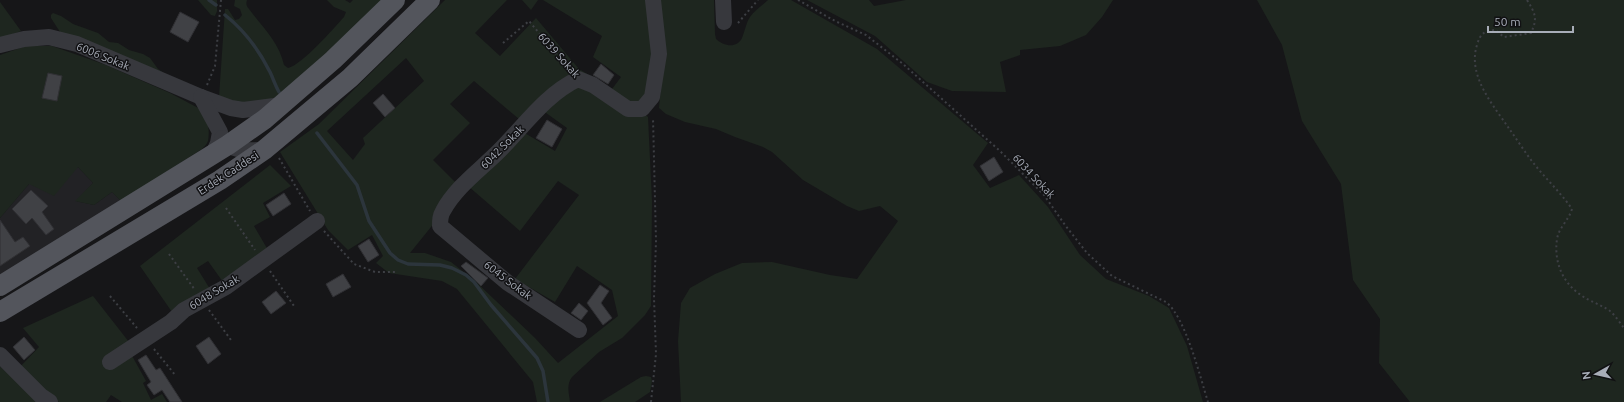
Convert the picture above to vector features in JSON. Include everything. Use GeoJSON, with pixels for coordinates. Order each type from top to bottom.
{"type":"FeatureCollection","features":[{"type":"Feature","properties":{"kind":"main road"},"geometry":{"type":"LineString","coordinates":[[0,286],[219,138],[249,130],[282,105],[333,60],[395,0]]}},
{"type":"Feature","properties":{"kind":"main road","name":"Erdek Caddesi"},"geometry":{"type":"LineString","coordinates":[[0,312],[220,180],[264,150],[350,78],[430,0]]}},
{"type":"Feature","properties":{"kind":"lane"},"geometry":{"type":"LineString","coordinates":[[652,97],[659,54],[653,0]]}},
{"type":"Feature","properties":{"kind":"lane"},"geometry":{"type":"LineString","coordinates":[[723,0],[724,22]]}},
{"type":"Feature","properties":{"kind":"lane","name":"6006 Sokak"},"geometry":{"type":"LineString","coordinates":[[0,45],[24,39],[49,37],[77,44],[201,97],[233,108],[243,110],[282,105]]}},
{"type":"Feature","properties":{"kind":"lane","name":"6039 Sokak"},"geometry":{"type":"LineString","coordinates":[[578,79],[593,85],[628,109],[642,109],[652,97]]}},
{"type":"Feature","properties":{"kind":"lane","name":"6042 Sokak"},"geometry":{"type":"LineString","coordinates":[[440,226],[440,217],[443,210],[461,187],[499,152],[554,94],[567,84],[578,79]]}},
{"type":"Feature","properties":{"kind":"lane"},"geometry":{"type":"LineString","coordinates":[[201,97],[219,138],[237,150],[264,150]]}},
{"type":"Feature","properties":{"kind":"lane"},"geometry":{"type":"LineString","coordinates":[[219,138],[219,114],[233,108],[264,150]]}},
{"type":"Feature","properties":{"kind":"lane","name":"6048 Sokak"},"geometry":{"type":"LineString","coordinates":[[110,362],[170,322],[184,310],[226,287],[317,221]]}},
{"type":"Feature","properties":{"kind":"lane","name":"6045 Sokak"},"geometry":{"type":"LineString","coordinates":[[440,226],[508,283],[579,330]]}},
{"type":"Feature","properties":{"kind":"lane"},"geometry":{"type":"LineString","coordinates":[[0,355],[41,396],[50,402]]}},
{"type":"Feature","properties":{"kind":"path"},"geometry":{"type":"LineString","coordinates":[[201,97],[215,66],[221,0]]}},
{"type":"Feature","properties":{"kind":"path"},"geometry":{"type":"LineString","coordinates":[[724,22],[728,26],[734,26],[742,20],[758,0]]}},
{"type":"Feature","properties":{"kind":"path","name":"6034 Sokak"},"geometry":{"type":"LineString","coordinates":[[798,0],[835,21],[866,35],[903,64],[1000,151],[1044,194],[1065,225],[1087,253],[1112,276],[1160,299],[1172,307],[1180,319],[1208,402]]}},
{"type":"Feature","properties":{"kind":"path"},"geometry":{"type":"LineString","coordinates":[[1527,0],[1534,12],[1536,24],[1531,33],[1504,37],[1496,30],[1485,31],[1479,36],[1475,52],[1476,71],[1486,94],[1494,107],[1535,165],[1564,197],[1572,209],[1570,216],[1563,224],[1557,238],[1557,260],[1562,276],[1578,293],[1611,312],[1624,328]]}},
{"type":"Feature","properties":{"kind":"path","name":"6039 Sokak"},"geometry":{"type":"LineString","coordinates":[[503,42],[528,20],[578,79]]}},
{"type":"Feature","properties":{"kind":"path"},"geometry":{"type":"LineString","coordinates":[[651,402],[656,354],[654,298],[656,241],[652,97]]}},
{"type":"Feature","properties":{"kind":"shaded area"},"geometry":{"type":"Polygon","coordinates":[[[198,0],[217,0],[217,11],[215,16],[211,15],[198,0]]]}},
{"type":"Feature","properties":{"kind":"shaded area"},"geometry":{"type":"Polygon","coordinates":[[[235,0],[247,0],[247,7],[270,35],[282,57],[284,65],[288,68],[309,53],[344,17],[346,12],[334,7],[327,0],[345,0],[350,3],[353,0],[388,0],[274,101],[238,103],[219,97],[225,9],[228,9],[235,20],[239,19],[242,15],[240,9],[234,6],[235,0]]]}},
{"type":"Feature","properties":{"kind":"shaded area"},"geometry":{"type":"Polygon","coordinates":[[[445,0],[507,0],[475,33],[500,56],[536,18],[579,69],[612,89],[621,77],[593,57],[602,36],[543,0],[650,0],[655,52],[647,98],[634,105],[648,117],[652,201],[651,306],[645,315],[622,338],[599,352],[572,377],[568,386],[570,402],[537,402],[533,382],[457,289],[442,281],[389,273],[376,263],[383,256],[372,235],[348,250],[328,230],[280,152],[319,124],[445,0]],[[406,58],[327,131],[353,160],[365,144],[363,138],[424,81],[406,58]],[[474,81],[450,104],[470,123],[433,160],[457,184],[431,227],[410,253],[425,253],[451,262],[475,281],[535,338],[558,363],[618,316],[612,290],[577,266],[555,302],[515,279],[579,195],[558,181],[520,231],[468,186],[523,132],[555,151],[567,128],[535,105],[519,119],[474,81]]]}},
{"type":"Feature","properties":{"kind":"shaded area"},"geometry":{"type":"Polygon","coordinates":[[[522,0],[538,0],[531,10],[522,0]]]}},
{"type":"Feature","properties":{"kind":"shaded area"},"geometry":{"type":"Polygon","coordinates":[[[659,0],[714,0],[716,39],[726,45],[737,44],[740,41],[750,17],[768,0],[791,0],[877,49],[988,143],[973,165],[990,188],[1019,175],[1048,207],[1080,255],[1106,279],[1149,296],[1169,308],[1187,346],[1203,402],[681,402],[678,341],[681,303],[690,288],[715,274],[742,263],[772,262],[830,275],[857,279],[898,221],[880,206],[859,211],[847,206],[803,180],[772,152],[763,147],[716,129],[685,122],[666,114],[659,108],[664,54],[659,0]]]}},
{"type":"Feature","properties":{"kind":"shaded area"},"geometry":{"type":"Polygon","coordinates":[[[807,0],[869,0],[874,6],[906,0],[1113,0],[1102,17],[1086,35],[1060,46],[1020,50],[1020,55],[1000,62],[1006,92],[952,91],[927,82],[875,36],[807,0]]]}},
{"type":"Feature","properties":{"kind":"shaded area"},"geometry":{"type":"Polygon","coordinates":[[[1257,0],[1624,0],[1624,402],[1410,402],[1379,363],[1380,319],[1353,280],[1341,184],[1302,121],[1282,45],[1257,0]]]}},
{"type":"Feature","properties":{"kind":"shaded area"},"geometry":{"type":"Polygon","coordinates":[[[0,2],[21,31],[0,39],[0,2]]]}},
{"type":"Feature","properties":{"kind":"shaded area"},"geometry":{"type":"Polygon","coordinates":[[[53,13],[61,16],[73,24],[98,33],[109,42],[118,43],[129,50],[143,54],[150,58],[158,69],[164,73],[62,35],[51,18],[53,13]]]}},
{"type":"Feature","properties":{"kind":"shaded area"},"geometry":{"type":"Polygon","coordinates":[[[26,46],[52,46],[106,65],[170,93],[202,110],[207,120],[209,129],[208,142],[202,149],[121,201],[112,192],[94,205],[75,201],[93,183],[78,167],[54,196],[29,184],[0,218],[0,55],[26,46]]]}},
{"type":"Feature","properties":{"kind":"shaded area"},"geometry":{"type":"Polygon","coordinates":[[[270,165],[291,186],[263,203],[270,217],[254,226],[268,250],[223,282],[208,261],[197,268],[210,289],[172,312],[140,266],[270,165]]]}},
{"type":"Feature","properties":{"kind":"shaded area"},"geometry":{"type":"Polygon","coordinates":[[[78,167],[93,183],[76,201],[94,205],[112,192],[121,201],[0,277],[0,218],[29,184],[78,167]]]}},
{"type":"Feature","properties":{"kind":"shaded area"},"geometry":{"type":"Polygon","coordinates":[[[93,296],[136,351],[131,354],[146,381],[143,383],[151,400],[162,394],[167,402],[122,402],[111,395],[106,402],[59,402],[43,392],[20,367],[39,347],[23,328],[93,296]]]}},
{"type":"Feature","properties":{"kind":"shaded area"},"geometry":{"type":"Polygon","coordinates":[[[0,366],[40,402],[0,402],[0,366]]]}},
{"type":"Feature","properties":{"kind":"shaded area"},"geometry":{"type":"Polygon","coordinates":[[[641,377],[651,377],[652,381],[650,392],[635,402],[600,402],[641,377]]]}},
{"type":"Feature","properties":{"kind":"building"},"geometry":{"type":"Polygon","coordinates":[[[180,12],[199,22],[188,42],[170,32],[180,12]]]}},
{"type":"Feature","properties":{"kind":"building"},"geometry":{"type":"Polygon","coordinates":[[[601,64],[614,75],[608,84],[593,75],[601,64]]]}},
{"type":"Feature","properties":{"kind":"building"},"geometry":{"type":"Polygon","coordinates":[[[48,73],[62,76],[57,101],[42,98],[48,73]]]}},
{"type":"Feature","properties":{"kind":"building"},"geometry":{"type":"Polygon","coordinates":[[[383,94],[395,108],[385,117],[373,103],[383,94]]]}},
{"type":"Feature","properties":{"kind":"building"},"geometry":{"type":"Polygon","coordinates":[[[547,120],[562,129],[552,147],[536,138],[547,120]]]}},
{"type":"Feature","properties":{"kind":"building"},"geometry":{"type":"Polygon","coordinates":[[[994,157],[1003,172],[989,181],[980,166],[994,157]]]}},
{"type":"Feature","properties":{"kind":"building"},"geometry":{"type":"Polygon","coordinates":[[[31,190],[48,206],[42,212],[54,229],[46,235],[32,218],[26,224],[12,209],[31,190]]]}},
{"type":"Feature","properties":{"kind":"building"},"geometry":{"type":"Polygon","coordinates":[[[284,193],[291,204],[273,216],[266,205],[284,193]]]}},
{"type":"Feature","properties":{"kind":"building"},"geometry":{"type":"Polygon","coordinates":[[[0,220],[15,242],[23,237],[30,246],[0,266],[0,220]]]}},
{"type":"Feature","properties":{"kind":"building"},"geometry":{"type":"Polygon","coordinates":[[[369,239],[379,255],[368,262],[358,246],[369,239]]]}},
{"type":"Feature","properties":{"kind":"building"},"geometry":{"type":"Polygon","coordinates":[[[466,262],[488,278],[481,286],[461,266],[466,262]]]}},
{"type":"Feature","properties":{"kind":"building"},"geometry":{"type":"Polygon","coordinates":[[[343,274],[351,287],[333,297],[326,284],[343,274]]]}},
{"type":"Feature","properties":{"kind":"building"},"geometry":{"type":"Polygon","coordinates":[[[600,285],[609,291],[601,303],[612,318],[603,325],[587,303],[600,285]]]}},
{"type":"Feature","properties":{"kind":"building"},"geometry":{"type":"Polygon","coordinates":[[[276,291],[286,303],[271,314],[262,302],[276,291]]]}},
{"type":"Feature","properties":{"kind":"building"},"geometry":{"type":"Polygon","coordinates":[[[579,303],[588,311],[581,320],[571,313],[579,303]]]}},
{"type":"Feature","properties":{"kind":"building"},"geometry":{"type":"Polygon","coordinates":[[[24,337],[35,350],[24,360],[13,347],[24,337]]]}},
{"type":"Feature","properties":{"kind":"building"},"geometry":{"type":"Polygon","coordinates":[[[209,337],[221,354],[208,364],[196,346],[209,337]]]}},
{"type":"Feature","properties":{"kind":"building"},"geometry":{"type":"Polygon","coordinates":[[[146,355],[156,370],[160,368],[182,402],[170,402],[162,390],[154,395],[147,385],[151,382],[138,360],[146,355]]]}},
{"type":"Feature","properties":{"kind":"waterway"},"geometry":{"type":"LineString","coordinates":[[209,0],[216,5]]}},
{"type":"Feature","properties":{"kind":"waterway"},"geometry":{"type":"LineString","coordinates":[[225,15],[245,34],[256,48],[270,72],[279,92]]}},
{"type":"Feature","properties":{"kind":"waterway"},"geometry":{"type":"LineString","coordinates":[[317,133],[357,185],[369,221],[390,253],[398,260],[408,264],[440,265],[452,268],[466,275],[474,282],[491,305],[537,358],[543,371],[548,402]]}}]}
